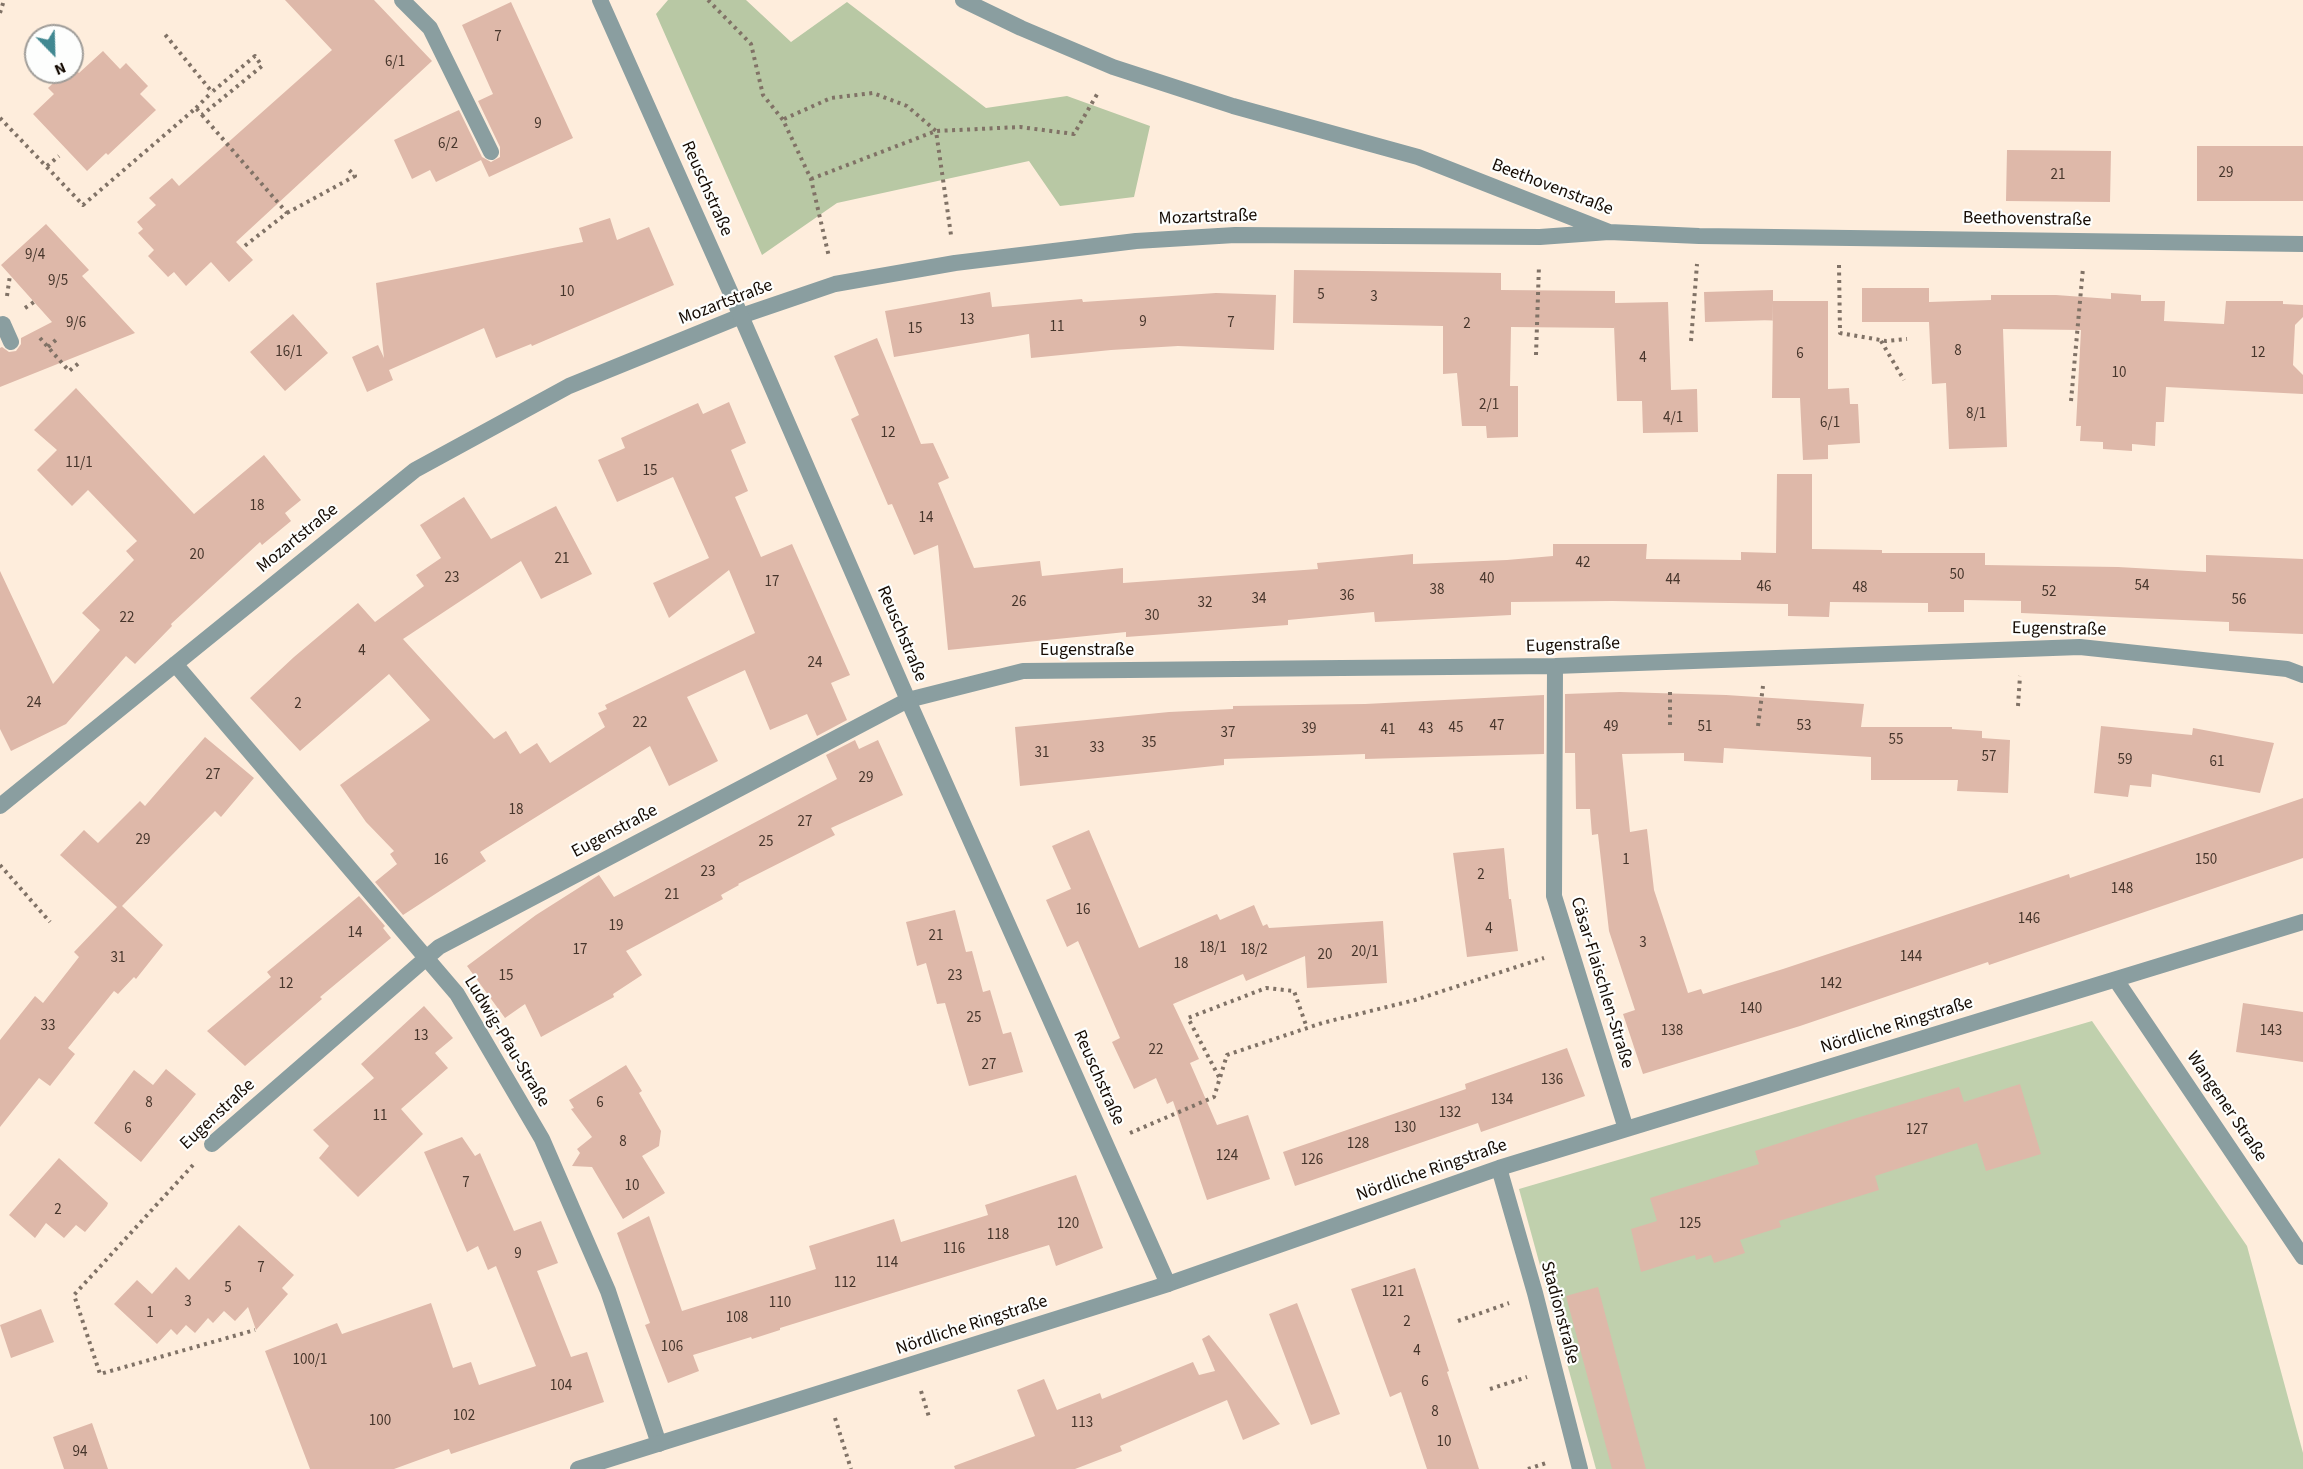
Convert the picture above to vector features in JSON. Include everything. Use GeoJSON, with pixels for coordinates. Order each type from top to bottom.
{"type":"FeatureCollection","features":[{"type":"Feature","properties":{"kind":"street"},"geometry":{"type":"LineString","coordinates":[[402,0],[430,28],[491,152]]}},
{"type":"Feature","properties":{"kind":"street","name":"Reuschstraße"},"geometry":{"type":"LineString","coordinates":[[600,0],[1167,1284]]}},
{"type":"Feature","properties":{"kind":"street","name":"Beethovenstraße"},"geometry":{"type":"LineString","coordinates":[[963,0],[1021,28],[1113,66],[1233,106],[1418,157],[1609,231],[1699,236],[2303,244]]}},
{"type":"Feature","properties":{"kind":"street","name":"Mozartstraße"},"geometry":{"type":"LineString","coordinates":[[0,807],[415,470],[569,386],[741,316],[835,284],[955,263],[1136,241],[1235,235],[1540,237],[1609,231]]}},
{"type":"Feature","properties":{"kind":"street"},"geometry":{"type":"LineString","coordinates":[[2,325],[12,342]]}},
{"type":"Feature","properties":{"kind":"street","name":"Eugenstraße"},"geometry":{"type":"LineString","coordinates":[[212,1144],[439,947],[908,700],[1023,670],[1555,666],[2080,647],[2287,669],[2303,675]]}},
{"type":"Feature","properties":{"kind":"street","name":"Ludwig-Pfau-Straße"},"geometry":{"type":"LineString","coordinates":[[175,664],[457,994],[542,1139],[608,1291],[659,1444]]}},
{"type":"Feature","properties":{"kind":"street","name":"Cäsar-Flaischlen-Straße"},"geometry":{"type":"LineString","coordinates":[[1555,666],[1554,896],[1626,1129]]}},
{"type":"Feature","properties":{"kind":"street","name":"Nördliche Ringstraße"},"geometry":{"type":"LineString","coordinates":[[578,1469],[1167,1284],[1499,1168],[2303,921]]}},
{"type":"Feature","properties":{"kind":"street","name":"Wangener Straße"},"geometry":{"type":"LineString","coordinates":[[2116,980],[2303,1257]]}},
{"type":"Feature","properties":{"kind":"street","name":"Stadionstraße"},"geometry":{"type":"LineString","coordinates":[[1499,1168],[1535,1293],[1580,1469]]}},
{"type":"Feature","properties":{"kind":"path"},"geometry":{"type":"LineString","coordinates":[[0,13],[4,0]]}},
{"type":"Feature","properties":{"kind":"path"},"geometry":{"type":"LineString","coordinates":[[708,0],[751,44],[763,94],[783,120],[811,179],[835,284]]}},
{"type":"Feature","properties":{"kind":"path"},"geometry":{"type":"LineString","coordinates":[[163,32],[212,92]]}},
{"type":"Feature","properties":{"kind":"path"},"geometry":{"type":"LineString","coordinates":[[0,117],[83,205],[255,56],[262,66],[202,115]]}},
{"type":"Feature","properties":{"kind":"path"},"geometry":{"type":"LineString","coordinates":[[811,179],[936,131],[1020,127],[1074,134],[1113,66]]}},
{"type":"Feature","properties":{"kind":"path"},"geometry":{"type":"LineString","coordinates":[[783,120],[831,98],[873,93],[907,106],[936,131],[955,263]]}},
{"type":"Feature","properties":{"kind":"path"},"geometry":{"type":"LineString","coordinates":[[196,108],[287,213]]}},
{"type":"Feature","properties":{"kind":"path"},"geometry":{"type":"LineString","coordinates":[[47,166],[59,156]]}},
{"type":"Feature","properties":{"kind":"path"},"geometry":{"type":"LineString","coordinates":[[242,248],[287,213],[354,176],[347,168]]}},
{"type":"Feature","properties":{"kind":"path"},"geometry":{"type":"LineString","coordinates":[[1691,342],[1699,236]]}},
{"type":"Feature","properties":{"kind":"path"},"geometry":{"type":"LineString","coordinates":[[1536,355],[1540,237]]}},
{"type":"Feature","properties":{"kind":"path"},"geometry":{"type":"LineString","coordinates":[[1838,237],[1840,333],[1880,340],[1907,339]]}},
{"type":"Feature","properties":{"kind":"path"},"geometry":{"type":"LineString","coordinates":[[2071,401],[2086,241]]}},
{"type":"Feature","properties":{"kind":"path"},"geometry":{"type":"LineString","coordinates":[[2,325],[18,313],[69,371],[79,363]]}},
{"type":"Feature","properties":{"kind":"path"},"geometry":{"type":"LineString","coordinates":[[48,347],[57,339]]}},
{"type":"Feature","properties":{"kind":"path"},"geometry":{"type":"LineString","coordinates":[[1880,340],[1904,380]]}},
{"type":"Feature","properties":{"kind":"path"},"geometry":{"type":"LineString","coordinates":[[1758,726],[1766,659]]}},
{"type":"Feature","properties":{"kind":"path"},"geometry":{"type":"LineString","coordinates":[[1670,662],[1670,725]]}},
{"type":"Feature","properties":{"kind":"path"},"geometry":{"type":"LineString","coordinates":[[0,865],[50,922]]}},
{"type":"Feature","properties":{"kind":"path"},"geometry":{"type":"LineString","coordinates":[[1105,1143],[1214,1097],[1227,1055],[1307,1028],[1414,1000],[1570,950]]}},
{"type":"Feature","properties":{"kind":"path"},"geometry":{"type":"LineString","coordinates":[[1220,1078],[1188,1018],[1266,988],[1294,991],[1307,1028]]}},
{"type":"Feature","properties":{"kind":"path","name":"Eugenstraße"},"geometry":{"type":"LineString","coordinates":[[212,1144],[74,1294],[100,1374],[255,1330]]}},
{"type":"Feature","properties":{"kind":"path"},"geometry":{"type":"LineString","coordinates":[[1458,1322],[1535,1293]]}},
{"type":"Feature","properties":{"kind":"path"},"geometry":{"type":"LineString","coordinates":[[1490,1389],[1554,1369]]}},
{"type":"Feature","properties":{"kind":"path"},"geometry":{"type":"LineString","coordinates":[[826,1392],[851,1469]]}},
{"type":"Feature","properties":{"kind":"green space"},"geometry":{"type":"Polygon","coordinates":[[[668,0],[746,0],[791,42],[847,2],[986,108],[1067,96],[1150,126],[1134,197],[1060,206],[1029,161],[837,203],[762,255],[656,14],[668,0]]]}},
{"type":"Feature","properties":{"kind":"green space"},"geometry":{"type":"Polygon","coordinates":[[[2092,1021],[2247,1246],[2303,1453],[2303,1469],[1596,1469],[1519,1189],[2092,1021]]]}},
{"type":"Feature","properties":{"kind":"building"},"geometry":{"type":"Polygon","coordinates":[[[285,0],[374,0],[432,61],[236,242],[253,260],[229,282],[211,262],[186,286],[174,272],[168,277],[148,256],[154,250],[138,233],[143,229],[137,222],[156,205],[149,198],[172,178],[179,186],[332,50],[285,0]]]}},
{"type":"Feature","properties":{"kind":"building"},"geometry":{"type":"Polygon","coordinates":[[[511,2],[573,138],[489,177],[481,160],[436,182],[430,170],[412,179],[394,140],[459,110],[482,157],[491,162],[500,157],[500,147],[478,101],[493,94],[462,25],[511,2]]]}},
{"type":"Feature","properties":{"kind":"building"},"geometry":{"type":"Polygon","coordinates":[[[103,51],[120,69],[126,63],[148,86],[140,94],[156,110],[108,155],[106,153],[87,171],[33,114],[54,94],[48,88],[52,84],[84,84],[84,68],[103,51]]]}},
{"type":"Feature","properties":{"kind":"building"},"geometry":{"type":"Polygon","coordinates":[[[2197,146],[2303,146],[2303,201],[2197,201],[2197,146]]]}},
{"type":"Feature","properties":{"kind":"building"},"geometry":{"type":"Polygon","coordinates":[[[2007,150],[2111,151],[2110,202],[2006,201],[2007,150]]]}},
{"type":"Feature","properties":{"kind":"building"},"geometry":{"type":"Polygon","coordinates":[[[610,218],[617,240],[649,227],[674,285],[532,346],[531,344],[496,358],[484,328],[389,370],[393,380],[367,392],[352,357],[378,345],[384,358],[376,283],[583,242],[579,228],[610,218]]]}},
{"type":"Feature","properties":{"kind":"building"},"geometry":{"type":"Polygon","coordinates":[[[46,224],[89,270],[82,276],[135,333],[0,387],[0,348],[9,352],[16,351],[21,344],[21,338],[52,322],[1,265],[46,224]]]}},
{"type":"Feature","properties":{"kind":"building"},"geometry":{"type":"Polygon","coordinates":[[[1294,270],[1501,273],[1501,290],[1615,291],[1615,303],[1668,302],[1671,390],[1697,389],[1698,432],[1643,433],[1642,401],[1617,401],[1614,325],[1614,328],[1511,327],[1510,386],[1518,386],[1518,437],[1487,438],[1486,426],[1462,426],[1457,373],[1443,374],[1443,326],[1293,323],[1294,270]]]}},
{"type":"Feature","properties":{"kind":"building"},"geometry":{"type":"Polygon","coordinates":[[[1862,288],[1929,288],[1929,302],[1991,300],[1991,295],[2056,295],[2111,299],[2111,293],[2141,295],[2141,301],[2165,301],[2164,321],[2224,324],[2226,301],[2283,301],[2283,304],[2303,305],[2303,317],[2295,325],[2293,365],[2303,375],[2303,394],[2166,387],[2164,422],[2156,422],[2155,446],[2132,444],[2132,451],[2103,449],[2103,442],[2080,441],[2081,426],[2076,426],[2081,330],[2003,329],[2007,447],[1949,449],[1946,383],[1932,384],[1929,322],[1862,322],[1862,288]]]}},
{"type":"Feature","properties":{"kind":"building"},"geometry":{"type":"Polygon","coordinates":[[[1773,290],[1773,320],[1705,322],[1704,292],[1773,290]]]}},
{"type":"Feature","properties":{"kind":"building"},"geometry":{"type":"Polygon","coordinates":[[[990,292],[992,307],[1082,299],[1083,302],[1216,293],[1276,295],[1274,350],[1178,346],[1031,358],[1029,334],[894,357],[885,311],[990,292]]]}},
{"type":"Feature","properties":{"kind":"building"},"geometry":{"type":"Polygon","coordinates":[[[1773,301],[1828,301],[1828,389],[1849,388],[1850,404],[1858,404],[1860,443],[1828,445],[1828,459],[1803,460],[1800,398],[1772,398],[1773,301]]]}},
{"type":"Feature","properties":{"kind":"building"},"geometry":{"type":"Polygon","coordinates":[[[293,314],[328,353],[285,391],[250,352],[293,314]]]}},
{"type":"Feature","properties":{"kind":"building"},"geometry":{"type":"Polygon","coordinates":[[[877,338],[921,444],[933,443],[949,478],[938,483],[974,568],[1040,561],[1042,576],[1123,568],[1123,583],[1318,569],[1317,563],[1413,554],[1413,564],[1553,556],[1553,544],[1647,544],[1646,559],[1741,560],[1741,552],[1776,553],[1777,474],[1812,474],[1812,549],[1882,550],[1882,553],[1985,553],[1985,565],[2118,567],[2206,572],[2206,555],[2303,559],[2303,634],[2229,631],[2229,622],[2021,613],[2021,601],[1964,600],[1964,612],[1928,612],[1928,603],[1830,602],[1829,617],[1788,616],[1788,604],[1511,602],[1511,615],[1375,622],[1374,612],[1288,620],[1288,625],[1126,637],[1126,632],[948,650],[938,545],[914,555],[892,504],[888,505],[851,419],[859,415],[834,356],[877,338]]]}},
{"type":"Feature","properties":{"kind":"building"},"geometry":{"type":"Polygon","coordinates":[[[76,388],[194,514],[264,455],[301,500],[285,513],[291,521],[262,545],[260,542],[171,624],[172,626],[135,664],[126,656],[66,724],[11,751],[0,729],[0,571],[53,684],[100,630],[82,613],[134,560],[126,551],[137,541],[88,490],[72,506],[37,470],[57,450],[34,430],[76,388]]]}},
{"type":"Feature","properties":{"kind":"building"},"geometry":{"type":"Polygon","coordinates":[[[729,402],[746,443],[731,450],[748,491],[735,497],[761,557],[792,544],[850,675],[831,683],[847,720],[817,736],[807,714],[770,730],[745,670],[687,697],[718,761],[669,786],[650,746],[480,852],[486,861],[403,915],[375,882],[397,864],[390,854],[394,851],[366,822],[340,785],[430,720],[389,674],[300,751],[250,698],[358,603],[375,622],[424,586],[416,575],[441,558],[420,525],[464,497],[491,539],[556,506],[592,574],[541,599],[521,561],[403,639],[494,739],[506,731],[520,754],[537,743],[550,763],[605,727],[598,713],[607,709],[605,705],[755,633],[729,570],[669,618],[653,583],[709,558],[673,477],[617,502],[598,460],[625,448],[621,438],[698,403],[703,414],[729,402]]]}},
{"type":"Feature","properties":{"kind":"building"},"geometry":{"type":"Polygon","coordinates":[[[1620,692],[1726,695],[1864,704],[1861,727],[1952,727],[1952,729],[1982,731],[1982,738],[2010,740],[2008,793],[1957,791],[1958,780],[1871,780],[1871,757],[1724,748],[1723,763],[1684,761],[1684,753],[1622,754],[1630,832],[1647,829],[1654,890],[1688,993],[1701,989],[1703,994],[2069,874],[2070,878],[2303,798],[2303,858],[1989,965],[1988,962],[1800,1026],[1643,1074],[1623,1014],[1635,1010],[1609,931],[1598,834],[1592,835],[1590,809],[1576,809],[1575,753],[1565,753],[1565,694],[1620,692]]]}},
{"type":"Feature","properties":{"kind":"building"},"geometry":{"type":"Polygon","coordinates":[[[1544,695],[1544,754],[1365,759],[1365,754],[1224,759],[1224,765],[1020,786],[1015,727],[1169,712],[1233,709],[1233,706],[1365,704],[1544,695]]]}},
{"type":"Feature","properties":{"kind":"building"},"geometry":{"type":"Polygon","coordinates":[[[2101,726],[2192,735],[2193,728],[2274,743],[2260,793],[2152,774],[2151,787],[2130,785],[2128,797],[2094,793],[2101,726]]]}},
{"type":"Feature","properties":{"kind":"building"},"geometry":{"type":"Polygon","coordinates":[[[205,737],[254,778],[221,817],[215,811],[122,906],[163,945],[136,979],[134,977],[118,994],[114,991],[68,1048],[75,1054],[50,1086],[39,1078],[0,1127],[0,1040],[35,996],[43,1003],[79,957],[74,952],[117,907],[60,855],[84,830],[98,843],[140,801],[145,806],[205,737]]]}},
{"type":"Feature","properties":{"kind":"building"},"geometry":{"type":"Polygon","coordinates":[[[855,740],[859,749],[878,740],[903,795],[831,828],[835,835],[738,884],[721,895],[723,899],[626,951],[642,975],[613,994],[614,997],[541,1037],[525,1004],[505,1018],[467,966],[536,915],[599,875],[614,897],[837,779],[826,755],[855,740]]]}},
{"type":"Feature","properties":{"kind":"building"},"geometry":{"type":"Polygon","coordinates":[[[1089,830],[1139,948],[1217,914],[1220,920],[1254,905],[1263,926],[1267,924],[1269,928],[1383,921],[1387,983],[1307,988],[1305,956],[1246,981],[1243,974],[1173,1004],[1199,1059],[1190,1063],[1217,1125],[1248,1115],[1270,1179],[1207,1200],[1173,1101],[1167,1104],[1156,1078],[1134,1089],[1112,1042],[1120,1038],[1078,941],[1067,947],[1046,900],[1071,889],[1052,846],[1089,830]]]}},
{"type":"Feature","properties":{"kind":"building"},"geometry":{"type":"Polygon","coordinates":[[[1504,848],[1509,899],[1511,899],[1518,951],[1467,957],[1453,853],[1504,848]]]}},
{"type":"Feature","properties":{"kind":"building"},"geometry":{"type":"Polygon","coordinates":[[[359,896],[385,926],[383,928],[391,938],[320,997],[322,999],[245,1066],[207,1031],[271,977],[267,972],[359,896]]]}},
{"type":"Feature","properties":{"kind":"building"},"geometry":{"type":"Polygon","coordinates":[[[955,910],[966,952],[972,951],[983,992],[990,990],[1003,1034],[1011,1032],[1023,1072],[969,1086],[945,1003],[937,1004],[926,963],[917,966],[906,922],[955,910]]]}},
{"type":"Feature","properties":{"kind":"building"},"geometry":{"type":"Polygon","coordinates":[[[2243,1003],[2303,1012],[2303,1062],[2236,1052],[2243,1003]]]}},
{"type":"Feature","properties":{"kind":"building"},"geometry":{"type":"Polygon","coordinates":[[[424,1006],[453,1038],[435,1053],[448,1068],[401,1109],[423,1134],[358,1197],[319,1158],[329,1146],[313,1130],[374,1078],[361,1064],[424,1006]]]}},
{"type":"Feature","properties":{"kind":"building"},"geometry":{"type":"Polygon","coordinates":[[[1567,1048],[1585,1096],[1481,1132],[1478,1123],[1295,1186],[1283,1152],[1466,1089],[1465,1084],[1567,1048]]]}},
{"type":"Feature","properties":{"kind":"building"},"geometry":{"type":"Polygon","coordinates":[[[626,1065],[642,1091],[639,1093],[661,1131],[659,1146],[642,1156],[665,1193],[623,1219],[592,1167],[572,1166],[580,1153],[577,1149],[592,1137],[571,1109],[574,1108],[569,1100],[626,1065]]]}},
{"type":"Feature","properties":{"kind":"building"},"geometry":{"type":"Polygon","coordinates":[[[166,1069],[196,1094],[141,1162],[94,1123],[134,1070],[153,1085],[166,1069]]]}},
{"type":"Feature","properties":{"kind":"building"},"geometry":{"type":"Polygon","coordinates":[[[2020,1084],[2041,1154],[1986,1171],[1977,1143],[1875,1176],[1879,1190],[1779,1221],[1781,1227],[1740,1240],[1745,1253],[1714,1263],[1711,1255],[1696,1260],[1695,1255],[1641,1272],[1631,1229],[1657,1221],[1650,1198],[1759,1164],[1755,1151],[1850,1120],[1959,1087],[1964,1102],[2020,1084]]]}},
{"type":"Feature","properties":{"kind":"building"},"geometry":{"type":"Polygon","coordinates":[[[462,1137],[475,1156],[480,1153],[514,1231],[541,1221],[558,1263],[537,1271],[571,1357],[587,1352],[604,1402],[451,1454],[449,1449],[394,1469],[310,1469],[265,1351],[337,1323],[342,1334],[431,1303],[453,1368],[471,1362],[479,1385],[536,1366],[496,1266],[488,1270],[478,1246],[467,1252],[424,1152],[462,1137]]]}},
{"type":"Feature","properties":{"kind":"building"},"geometry":{"type":"Polygon","coordinates":[[[59,1158],[108,1203],[85,1232],[76,1225],[64,1238],[46,1223],[35,1238],[9,1215],[59,1158]]]}},
{"type":"Feature","properties":{"kind":"building"},"geometry":{"type":"Polygon","coordinates":[[[1076,1175],[1103,1248],[1056,1266],[1049,1245],[912,1287],[780,1328],[780,1330],[752,1339],[751,1337],[693,1355],[699,1371],[668,1383],[645,1325],[650,1323],[617,1233],[649,1216],[682,1311],[816,1269],[809,1246],[894,1219],[901,1242],[988,1215],[985,1205],[1076,1175]]]}},
{"type":"Feature","properties":{"kind":"building"},"geometry":{"type":"Polygon","coordinates":[[[239,1225],[294,1275],[282,1288],[288,1294],[256,1330],[248,1307],[235,1321],[224,1311],[213,1323],[208,1318],[195,1333],[186,1325],[177,1335],[171,1329],[157,1344],[114,1304],[137,1280],[152,1294],[176,1267],[189,1280],[239,1225]]]}},
{"type":"Feature","properties":{"kind":"building"},"geometry":{"type":"Polygon","coordinates":[[[1415,1268],[1479,1469],[1427,1469],[1401,1392],[1390,1397],[1351,1289],[1415,1268]]]}},
{"type":"Feature","properties":{"kind":"building"},"geometry":{"type":"Polygon","coordinates":[[[1598,1287],[1646,1469],[1612,1469],[1566,1296],[1598,1287]]]}},
{"type":"Feature","properties":{"kind":"building"},"geometry":{"type":"Polygon","coordinates":[[[1297,1303],[1340,1414],[1311,1425],[1269,1314],[1297,1303]]]}},
{"type":"Feature","properties":{"kind":"building"},"geometry":{"type":"Polygon","coordinates":[[[41,1309],[54,1342],[11,1358],[0,1325],[41,1309]]]}},
{"type":"Feature","properties":{"kind":"building"},"geometry":{"type":"Polygon","coordinates":[[[1209,1335],[1280,1424],[1243,1440],[1227,1400],[1120,1446],[1122,1451],[1075,1469],[955,1469],[954,1466],[1035,1436],[1017,1390],[1044,1379],[1057,1410],[1100,1393],[1102,1399],[1193,1362],[1199,1375],[1215,1371],[1202,1339],[1209,1335]]]}},
{"type":"Feature","properties":{"kind":"building"},"geometry":{"type":"Polygon","coordinates":[[[92,1423],[108,1469],[64,1469],[53,1437],[92,1423]]]}}]}
